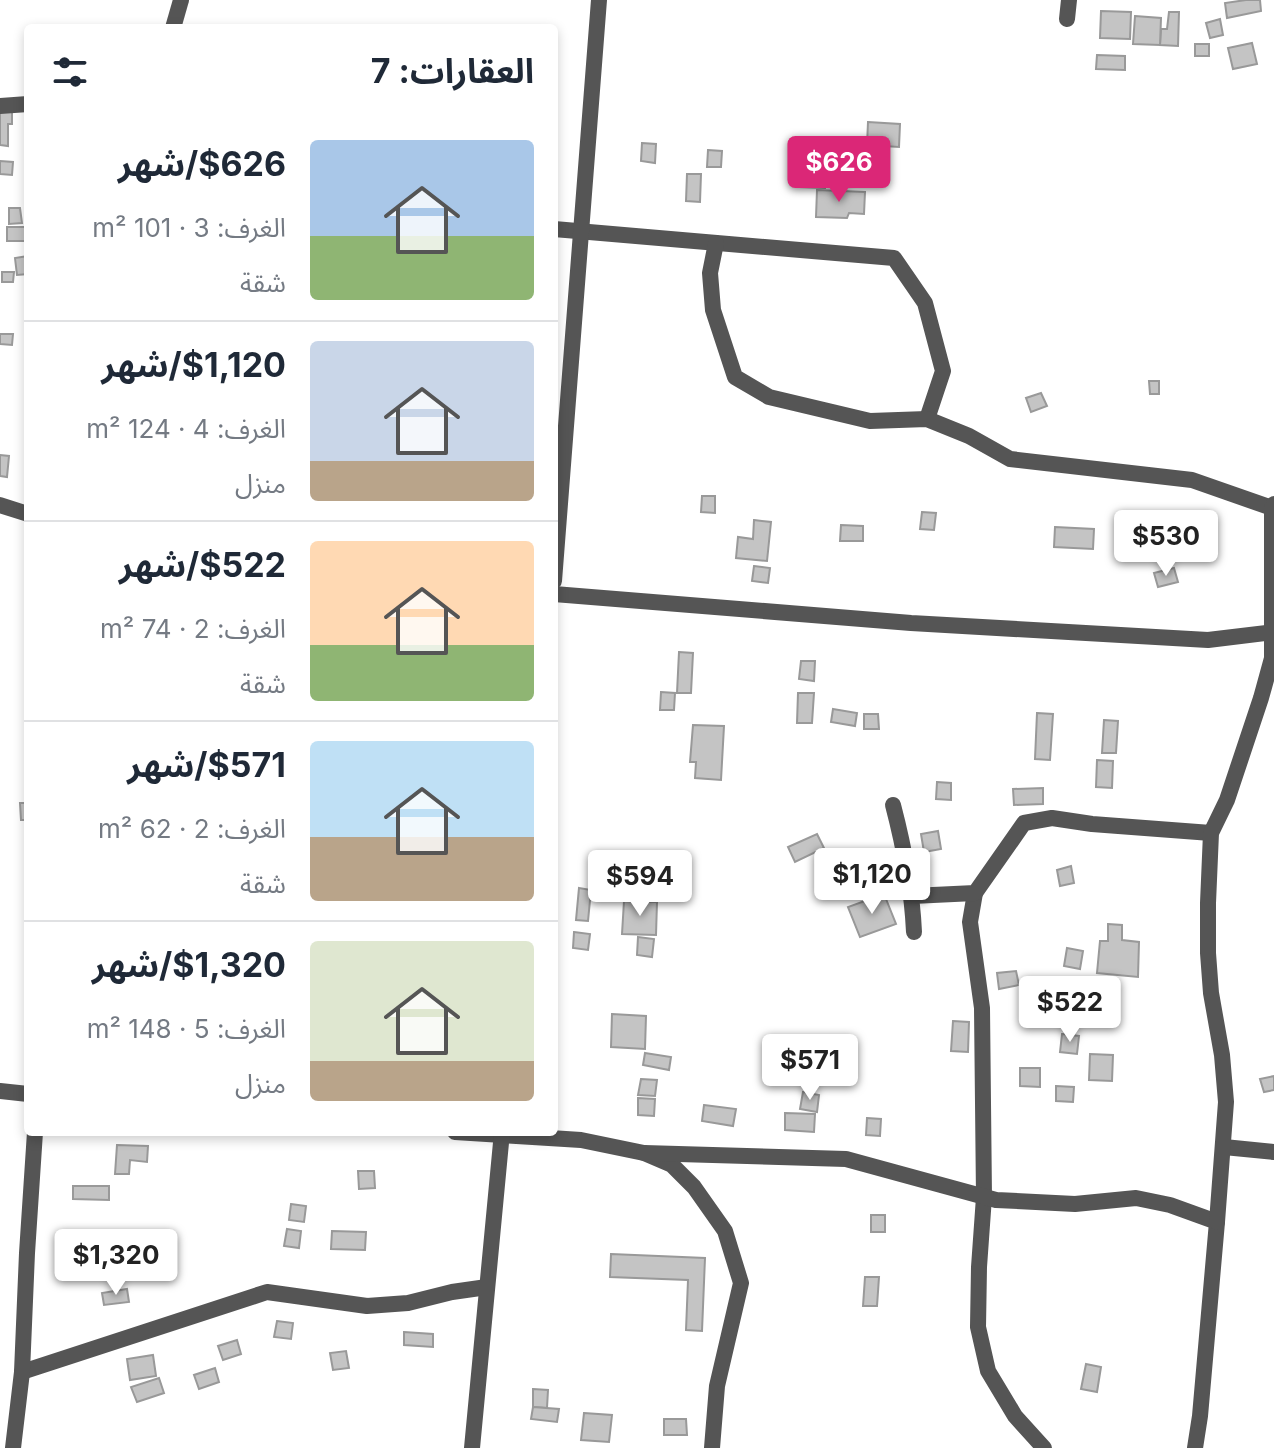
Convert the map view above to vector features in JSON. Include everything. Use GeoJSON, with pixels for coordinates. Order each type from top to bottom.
{"type":"FeatureCollection","features":[{"type":"Feature","properties":{"kind":"street"},"geometry":{"type":"LineString","coordinates":[[174,24],[181,0]]}},
{"type":"Feature","properties":{"kind":"street"},"geometry":{"type":"LineString","coordinates":[[558,529],[599,0]]}},
{"type":"Feature","properties":{"kind":"street"},"geometry":{"type":"LineString","coordinates":[[1067,19],[1069,0]]}},
{"type":"Feature","properties":{"kind":"street"},"geometry":{"type":"LineString","coordinates":[[0,106],[24,104]]}},
{"type":"Feature","properties":{"kind":"street"},"geometry":{"type":"LineString","coordinates":[[558,229],[894,258],[925,303],[943,371],[927,419]]}},
{"type":"Feature","properties":{"kind":"street"},"geometry":{"type":"LineString","coordinates":[[716,243],[710,273],[713,310],[735,377],[769,397],[870,421],[927,419],[969,436],[1010,459],[1192,480],[1273,506],[1272,658],[1227,800],[1211,833],[1208,953],[1226,1102],[1195,1448]]}},
{"type":"Feature","properties":{"kind":"street"},"geometry":{"type":"LineString","coordinates":[[0,505],[24,513]]}},
{"type":"Feature","properties":{"kind":"street"},"geometry":{"type":"LineString","coordinates":[[558,594],[911,623],[1193,640],[1273,632]]}},
{"type":"Feature","properties":{"kind":"street"},"geometry":{"type":"LineString","coordinates":[[893,805],[904,845],[914,932]]}},
{"type":"Feature","properties":{"kind":"street"},"geometry":{"type":"LineString","coordinates":[[1044,1448],[1015,1416],[988,1371],[978,1327],[984,1197],[982,1008],[970,922],[975,893],[1024,823],[1052,818],[1211,833]]}},
{"type":"Feature","properties":{"kind":"street"},"geometry":{"type":"LineString","coordinates":[[912,896],[975,893]]}},
{"type":"Feature","properties":{"kind":"street"},"geometry":{"type":"LineString","coordinates":[[0,1091],[24,1094]]}},
{"type":"Feature","properties":{"kind":"street"},"geometry":{"type":"LineString","coordinates":[[13,1448],[22,1372],[35,1136]]}},
{"type":"Feature","properties":{"kind":"street"},"geometry":{"type":"LineString","coordinates":[[472,1448],[502,1136]]}},
{"type":"Feature","properties":{"kind":"street"},"geometry":{"type":"LineString","coordinates":[[528,1136],[581,1140],[644,1153],[846,1159],[996,1200],[1075,1204],[1136,1198],[1170,1205],[1217,1222]]}},
{"type":"Feature","properties":{"kind":"street"},"geometry":{"type":"LineString","coordinates":[[1224,1147],[1274,1152]]}},
{"type":"Feature","properties":{"kind":"street"},"geometry":{"type":"LineString","coordinates":[[644,1153],[672,1165],[694,1187],[725,1231],[741,1283],[717,1386],[712,1448]]}},
{"type":"Feature","properties":{"kind":"street"},"geometry":{"type":"LineString","coordinates":[[22,1372],[267,1292],[367,1306],[408,1303],[487,1287]]}},
{"type":"Feature","properties":{"kind":"building"},"geometry":{"type":"Polygon","coordinates":[[[1260,0],[1261,11],[1227,18],[1225,3],[1260,0]]]}},
{"type":"Feature","properties":{"kind":"building"},"geometry":{"type":"Polygon","coordinates":[[[1101,11],[1131,12],[1130,39],[1100,38],[1101,11]]]}},
{"type":"Feature","properties":{"kind":"building"},"geometry":{"type":"Polygon","coordinates":[[[1169,12],[1179,12],[1178,46],[1160,45],[1161,29],[1167,29],[1169,12]]]}},
{"type":"Feature","properties":{"kind":"building"},"geometry":{"type":"Polygon","coordinates":[[[1135,16],[1161,18],[1160,45],[1133,44],[1135,16]]]}},
{"type":"Feature","properties":{"kind":"building"},"geometry":{"type":"Polygon","coordinates":[[[1220,19],[1223,35],[1210,38],[1206,23],[1220,19]]]}},
{"type":"Feature","properties":{"kind":"building"},"geometry":{"type":"Polygon","coordinates":[[[1252,43],[1257,64],[1233,69],[1228,48],[1252,43]]]}},
{"type":"Feature","properties":{"kind":"building"},"geometry":{"type":"Polygon","coordinates":[[[1195,44],[1209,44],[1209,56],[1195,56],[1195,44]]]}},
{"type":"Feature","properties":{"kind":"building"},"geometry":{"type":"Polygon","coordinates":[[[1097,55],[1125,56],[1125,70],[1096,69],[1097,55]]]}},
{"type":"Feature","properties":{"kind":"building"},"geometry":{"type":"Polygon","coordinates":[[[0,101],[12,101],[8,146],[0,145],[0,101]]]}},
{"type":"Feature","properties":{"kind":"building"},"geometry":{"type":"Polygon","coordinates":[[[868,122],[900,124],[899,147],[867,145],[868,122]]]}},
{"type":"Feature","properties":{"kind":"building"},"geometry":{"type":"Polygon","coordinates":[[[642,143],[656,144],[655,163],[641,161],[642,143]]]}},
{"type":"Feature","properties":{"kind":"building"},"geometry":{"type":"Polygon","coordinates":[[[844,149],[883,152],[880,181],[842,178],[844,149]]]}},
{"type":"Feature","properties":{"kind":"building"},"geometry":{"type":"Polygon","coordinates":[[[708,150],[722,151],[721,167],[707,167],[708,150]]]}},
{"type":"Feature","properties":{"kind":"building"},"geometry":{"type":"Polygon","coordinates":[[[802,158],[826,159],[825,188],[800,187],[802,158]]]}},
{"type":"Feature","properties":{"kind":"building"},"geometry":{"type":"Polygon","coordinates":[[[0,161],[13,162],[12,175],[0,174],[0,161]]]}},
{"type":"Feature","properties":{"kind":"building"},"geometry":{"type":"Polygon","coordinates":[[[687,174],[701,174],[700,202],[686,201],[687,174]]]}},
{"type":"Feature","properties":{"kind":"building"},"geometry":{"type":"Polygon","coordinates":[[[817,190],[865,192],[864,214],[849,213],[847,218],[816,217],[817,190]]]}},
{"type":"Feature","properties":{"kind":"building"},"geometry":{"type":"Polygon","coordinates":[[[9,208],[20,208],[22,223],[9,224],[9,208]]]}},
{"type":"Feature","properties":{"kind":"building"},"geometry":{"type":"Polygon","coordinates":[[[7,227],[24,227],[24,241],[7,241],[7,227]]]}},
{"type":"Feature","properties":{"kind":"building"},"geometry":{"type":"Polygon","coordinates":[[[24,257],[24,274],[17,275],[15,258],[24,257]]]}},
{"type":"Feature","properties":{"kind":"building"},"geometry":{"type":"Polygon","coordinates":[[[2,272],[14,272],[13,282],[2,282],[2,272]]]}},
{"type":"Feature","properties":{"kind":"building"},"geometry":{"type":"Polygon","coordinates":[[[0,334],[13,334],[12,345],[0,344],[0,334]]]}},
{"type":"Feature","properties":{"kind":"building"},"geometry":{"type":"Polygon","coordinates":[[[1149,381],[1159,381],[1159,394],[1150,394],[1149,381]]]}},
{"type":"Feature","properties":{"kind":"building"},"geometry":{"type":"Polygon","coordinates":[[[1041,393],[1047,406],[1031,412],[1026,398],[1041,393]]]}},
{"type":"Feature","properties":{"kind":"building"},"geometry":{"type":"Polygon","coordinates":[[[0,455],[9,456],[7,477],[0,476],[0,455]]]}},
{"type":"Feature","properties":{"kind":"building"},"geometry":{"type":"Polygon","coordinates":[[[702,496],[715,496],[715,513],[701,512],[702,496]]]}},
{"type":"Feature","properties":{"kind":"building"},"geometry":{"type":"Polygon","coordinates":[[[922,512],[936,513],[934,530],[920,529],[922,512]]]}},
{"type":"Feature","properties":{"kind":"building"},"geometry":{"type":"Polygon","coordinates":[[[754,520],[771,522],[767,561],[736,558],[738,537],[753,539],[754,520]]]}},
{"type":"Feature","properties":{"kind":"building"},"geometry":{"type":"Polygon","coordinates":[[[841,525],[863,526],[863,541],[840,541],[841,525]]]}},
{"type":"Feature","properties":{"kind":"building"},"geometry":{"type":"Polygon","coordinates":[[[1055,527],[1094,529],[1093,549],[1054,547],[1055,527]]]}},
{"type":"Feature","properties":{"kind":"building"},"geometry":{"type":"Polygon","coordinates":[[[1134,533],[1149,534],[1148,551],[1133,550],[1134,533]]]}},
{"type":"Feature","properties":{"kind":"building"},"geometry":{"type":"Polygon","coordinates":[[[754,566],[770,568],[768,583],[752,581],[754,566]]]}},
{"type":"Feature","properties":{"kind":"building"},"geometry":{"type":"Polygon","coordinates":[[[1174,568],[1178,582],[1158,587],[1154,573],[1174,568]]]}},
{"type":"Feature","properties":{"kind":"building"},"geometry":{"type":"Polygon","coordinates":[[[679,652],[693,653],[691,693],[677,693],[679,652]]]}},
{"type":"Feature","properties":{"kind":"building"},"geometry":{"type":"Polygon","coordinates":[[[801,661],[815,661],[814,681],[799,679],[801,661]]]}},
{"type":"Feature","properties":{"kind":"building"},"geometry":{"type":"Polygon","coordinates":[[[661,692],[675,693],[674,710],[660,710],[661,692]]]}},
{"type":"Feature","properties":{"kind":"building"},"geometry":{"type":"Polygon","coordinates":[[[798,693],[814,693],[812,723],[797,723],[798,693]]]}},
{"type":"Feature","properties":{"kind":"building"},"geometry":{"type":"Polygon","coordinates":[[[833,709],[857,713],[855,726],[831,722],[833,709]]]}},
{"type":"Feature","properties":{"kind":"building"},"geometry":{"type":"Polygon","coordinates":[[[1037,713],[1053,714],[1050,760],[1035,759],[1037,713]]]}},
{"type":"Feature","properties":{"kind":"building"},"geometry":{"type":"Polygon","coordinates":[[[864,714],[878,714],[879,729],[864,729],[864,714]]]}},
{"type":"Feature","properties":{"kind":"building"},"geometry":{"type":"Polygon","coordinates":[[[1104,720],[1118,721],[1116,753],[1102,753],[1104,720]]]}},
{"type":"Feature","properties":{"kind":"building"},"geometry":{"type":"Polygon","coordinates":[[[693,725],[724,726],[721,780],[695,778],[696,762],[690,762],[693,725]]]}},
{"type":"Feature","properties":{"kind":"building"},"geometry":{"type":"Polygon","coordinates":[[[1097,760],[1113,761],[1112,788],[1096,787],[1097,760]]]}},
{"type":"Feature","properties":{"kind":"building"},"geometry":{"type":"Polygon","coordinates":[[[937,782],[951,783],[951,800],[936,799],[937,782]]]}},
{"type":"Feature","properties":{"kind":"building"},"geometry":{"type":"Polygon","coordinates":[[[1043,788],[1043,804],[1014,805],[1013,789],[1043,788]]]}},
{"type":"Feature","properties":{"kind":"building"},"geometry":{"type":"Polygon","coordinates":[[[20,803],[24,803],[24,820],[21,820],[20,803]]]}},
{"type":"Feature","properties":{"kind":"building"},"geometry":{"type":"Polygon","coordinates":[[[938,831],[941,849],[924,852],[921,834],[938,831]]]}},
{"type":"Feature","properties":{"kind":"building"},"geometry":{"type":"Polygon","coordinates":[[[817,834],[824,848],[795,862],[788,847],[817,834]]]}},
{"type":"Feature","properties":{"kind":"building"},"geometry":{"type":"Polygon","coordinates":[[[1071,866],[1074,883],[1060,886],[1057,870],[1071,866]]]}},
{"type":"Feature","properties":{"kind":"building"},"geometry":{"type":"Polygon","coordinates":[[[600,871],[628,872],[628,889],[600,889],[600,871]]]}},
{"type":"Feature","properties":{"kind":"building"},"geometry":{"type":"Polygon","coordinates":[[[579,888],[591,890],[588,921],[576,920],[579,888]]]}},
{"type":"Feature","properties":{"kind":"building"},"geometry":{"type":"Polygon","coordinates":[[[884,894],[896,924],[860,937],[848,907],[884,894]]]}},
{"type":"Feature","properties":{"kind":"building"},"geometry":{"type":"Polygon","coordinates":[[[624,901],[657,902],[656,935],[622,934],[624,901]]]}},
{"type":"Feature","properties":{"kind":"building"},"geometry":{"type":"Polygon","coordinates":[[[1108,924],[1122,925],[1122,940],[1139,942],[1138,977],[1097,973],[1100,941],[1108,941],[1108,924]]]}},
{"type":"Feature","properties":{"kind":"building"},"geometry":{"type":"Polygon","coordinates":[[[574,932],[590,934],[588,950],[573,948],[574,932]]]}},
{"type":"Feature","properties":{"kind":"building"},"geometry":{"type":"Polygon","coordinates":[[[638,937],[654,939],[652,957],[637,955],[638,937]]]}},
{"type":"Feature","properties":{"kind":"building"},"geometry":{"type":"Polygon","coordinates":[[[1067,948],[1083,951],[1080,969],[1064,966],[1067,948]]]}},
{"type":"Feature","properties":{"kind":"building"},"geometry":{"type":"Polygon","coordinates":[[[1016,971],[1019,985],[999,989],[997,973],[1016,971]]]}},
{"type":"Feature","properties":{"kind":"building"},"geometry":{"type":"Polygon","coordinates":[[[612,1014],[646,1016],[645,1049],[611,1047],[612,1014]]]}},
{"type":"Feature","properties":{"kind":"building"},"geometry":{"type":"Polygon","coordinates":[[[953,1021],[969,1022],[968,1052],[951,1051],[953,1021]]]}},
{"type":"Feature","properties":{"kind":"building"},"geometry":{"type":"Polygon","coordinates":[[[1062,1034],[1079,1036],[1077,1054],[1060,1052],[1062,1034]]]}},
{"type":"Feature","properties":{"kind":"building"},"geometry":{"type":"Polygon","coordinates":[[[645,1053],[671,1057],[669,1070],[643,1065],[645,1053]]]}},
{"type":"Feature","properties":{"kind":"building"},"geometry":{"type":"Polygon","coordinates":[[[1090,1054],[1113,1055],[1112,1081],[1089,1080],[1090,1054]]]}},
{"type":"Feature","properties":{"kind":"building"},"geometry":{"type":"Polygon","coordinates":[[[1020,1068],[1040,1068],[1040,1087],[1020,1086],[1020,1068]]]}},
{"type":"Feature","properties":{"kind":"building"},"geometry":{"type":"Polygon","coordinates":[[[1274,1076],[1274,1090],[1264,1092],[1260,1079],[1274,1076]]]}},
{"type":"Feature","properties":{"kind":"building"},"geometry":{"type":"Polygon","coordinates":[[[641,1079],[657,1080],[655,1096],[638,1095],[641,1079]]]}},
{"type":"Feature","properties":{"kind":"building"},"geometry":{"type":"Polygon","coordinates":[[[1056,1086],[1074,1087],[1073,1102],[1056,1101],[1056,1086]]]}},
{"type":"Feature","properties":{"kind":"building"},"geometry":{"type":"Polygon","coordinates":[[[803,1092],[819,1095],[817,1112],[800,1109],[803,1092]]]}},
{"type":"Feature","properties":{"kind":"building"},"geometry":{"type":"Polygon","coordinates":[[[638,1098],[655,1099],[654,1116],[638,1115],[638,1098]]]}},
{"type":"Feature","properties":{"kind":"building"},"geometry":{"type":"Polygon","coordinates":[[[704,1105],[736,1109],[733,1126],[702,1121],[704,1105]]]}},
{"type":"Feature","properties":{"kind":"building"},"geometry":{"type":"Polygon","coordinates":[[[785,1113],[815,1114],[814,1132],[785,1130],[785,1113]]]}},
{"type":"Feature","properties":{"kind":"building"},"geometry":{"type":"Polygon","coordinates":[[[867,1118],[881,1119],[880,1136],[866,1135],[867,1118]]]}},
{"type":"Feature","properties":{"kind":"building"},"geometry":{"type":"Polygon","coordinates":[[[117,1145],[148,1146],[147,1162],[130,1160],[129,1174],[115,1174],[117,1145]]]}},
{"type":"Feature","properties":{"kind":"building"},"geometry":{"type":"Polygon","coordinates":[[[358,1171],[374,1171],[375,1188],[359,1189],[358,1171]]]}},
{"type":"Feature","properties":{"kind":"building"},"geometry":{"type":"Polygon","coordinates":[[[73,1186],[109,1186],[109,1200],[73,1199],[73,1186]]]}},
{"type":"Feature","properties":{"kind":"building"},"geometry":{"type":"Polygon","coordinates":[[[291,1204],[306,1206],[304,1222],[289,1220],[291,1204]]]}},
{"type":"Feature","properties":{"kind":"building"},"geometry":{"type":"Polygon","coordinates":[[[871,1215],[885,1215],[885,1232],[871,1232],[871,1215]]]}},
{"type":"Feature","properties":{"kind":"building"},"geometry":{"type":"Polygon","coordinates":[[[287,1229],[301,1231],[299,1248],[284,1246],[287,1229]]]}},
{"type":"Feature","properties":{"kind":"building"},"geometry":{"type":"Polygon","coordinates":[[[332,1231],[366,1232],[365,1250],[331,1249],[332,1231]]]}},
{"type":"Feature","properties":{"kind":"building"},"geometry":{"type":"Polygon","coordinates":[[[611,1254],[705,1258],[702,1331],[686,1330],[688,1280],[610,1277],[611,1254]]]}},
{"type":"Feature","properties":{"kind":"building"},"geometry":{"type":"Polygon","coordinates":[[[865,1277],[879,1277],[877,1306],[863,1306],[865,1277]]]}},
{"type":"Feature","properties":{"kind":"building"},"geometry":{"type":"Polygon","coordinates":[[[127,1289],[129,1302],[104,1305],[102,1293],[127,1289]]]}},
{"type":"Feature","properties":{"kind":"building"},"geometry":{"type":"Polygon","coordinates":[[[277,1321],[293,1323],[291,1339],[274,1337],[277,1321]]]}},
{"type":"Feature","properties":{"kind":"building"},"geometry":{"type":"Polygon","coordinates":[[[404,1332],[433,1334],[433,1347],[404,1345],[404,1332]]]}},
{"type":"Feature","properties":{"kind":"building"},"geometry":{"type":"Polygon","coordinates":[[[237,1340],[241,1354],[223,1360],[218,1346],[237,1340]]]}},
{"type":"Feature","properties":{"kind":"building"},"geometry":{"type":"Polygon","coordinates":[[[346,1351],[349,1368],[333,1370],[330,1353],[346,1351]]]}},
{"type":"Feature","properties":{"kind":"building"},"geometry":{"type":"Polygon","coordinates":[[[153,1355],[156,1376],[130,1380],[127,1359],[153,1355]]]}},
{"type":"Feature","properties":{"kind":"building"},"geometry":{"type":"Polygon","coordinates":[[[1086,1364],[1101,1367],[1097,1392],[1081,1389],[1086,1364]]]}},
{"type":"Feature","properties":{"kind":"building"},"geometry":{"type":"Polygon","coordinates":[[[215,1368],[219,1382],[199,1389],[194,1375],[215,1368]]]}},
{"type":"Feature","properties":{"kind":"building"},"geometry":{"type":"Polygon","coordinates":[[[159,1378],[164,1393],[137,1402],[131,1387],[159,1378]]]}},
{"type":"Feature","properties":{"kind":"building"},"geometry":{"type":"Polygon","coordinates":[[[533,1389],[548,1390],[547,1408],[533,1407],[533,1389]]]}},
{"type":"Feature","properties":{"kind":"building"},"geometry":{"type":"Polygon","coordinates":[[[533,1407],[559,1409],[557,1422],[531,1419],[533,1407]]]}},
{"type":"Feature","properties":{"kind":"building"},"geometry":{"type":"Polygon","coordinates":[[[584,1413],[612,1415],[609,1442],[581,1440],[584,1413]]]}},
{"type":"Feature","properties":{"kind":"building"},"geometry":{"type":"Polygon","coordinates":[[[664,1419],[686,1419],[687,1435],[664,1435],[664,1419]]]}}]}
